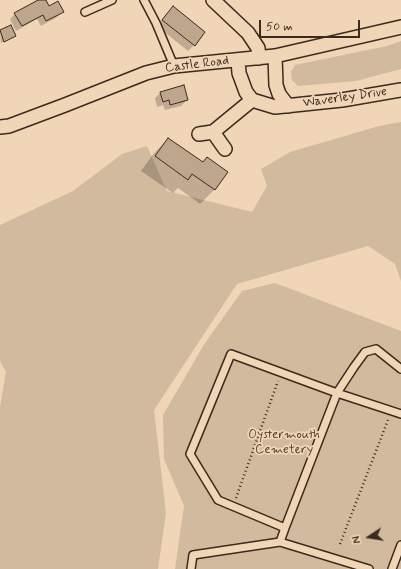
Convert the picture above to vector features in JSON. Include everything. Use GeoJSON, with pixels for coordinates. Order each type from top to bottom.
{"type":"FeatureCollection","features":[{"type":"Feature","properties":{"kind":"street"},"geometry":{"type":"LineString","coordinates":[[213,0],[248,33],[258,48],[259,58]]}},
{"type":"Feature","properties":{"kind":"street","name":"Castle Road"},"geometry":{"type":"LineString","coordinates":[[0,127],[9,126],[65,106],[146,73],[174,66],[275,56],[401,27]]}},
{"type":"Feature","properties":{"kind":"street","name":"Waverley Drive"},"geometry":{"type":"LineString","coordinates":[[275,56],[276,85],[279,94],[288,106]]}},
{"type":"Feature","properties":{"kind":"street"},"geometry":{"type":"LineString","coordinates":[[238,60],[239,73],[246,92],[257,102]]}},
{"type":"Feature","properties":{"kind":"street"},"geometry":{"type":"LineString","coordinates":[[198,134],[213,132],[257,102],[270,96],[276,85]]}},
{"type":"Feature","properties":{"kind":"street","name":"Waverley Drive"},"geometry":{"type":"LineString","coordinates":[[257,102],[275,107],[288,106],[342,100],[401,90]]}},
{"type":"Feature","properties":{"kind":"street"},"geometry":{"type":"LineString","coordinates":[[213,132],[225,149]]}},
{"type":"Feature","properties":{"kind":"lane"},"geometry":{"type":"LineString","coordinates":[[85,12],[112,0]]}},
{"type":"Feature","properties":{"kind":"lane"},"geometry":{"type":"LineString","coordinates":[[144,0],[156,23],[174,66]]}},
{"type":"Feature","properties":{"kind":"lane"},"geometry":{"type":"LineString","coordinates":[[280,542],[338,393],[365,352],[376,349],[401,369]]}},
{"type":"Feature","properties":{"kind":"lane"},"geometry":{"type":"LineString","coordinates":[[285,528],[218,500],[190,454],[231,354],[401,414]]}},
{"type":"Feature","properties":{"kind":"lane"},"geometry":{"type":"LineString","coordinates":[[191,569],[193,554],[280,542],[369,569]]}},
{"type":"Feature","properties":{"kind":"lane"},"geometry":{"type":"LineString","coordinates":[[392,569],[401,545]]}},
{"type":"Feature","properties":{"kind":"path"},"geometry":{"type":"LineString","coordinates":[[233,506],[281,372]]}},
{"type":"Feature","properties":{"kind":"path"},"geometry":{"type":"LineString","coordinates":[[340,544],[391,411]]}},
{"type":"Feature","properties":{"kind":"green space"},"geometry":{"type":"Polygon","coordinates":[[[401,41],[401,69],[356,81],[298,86],[292,80],[291,72],[295,65],[387,46],[401,41]]]}},
{"type":"Feature","properties":{"kind":"green space"},"geometry":{"type":"Polygon","coordinates":[[[401,122],[401,281],[395,264],[368,246],[237,284],[154,410],[166,513],[158,569],[0,569],[0,407],[6,372],[0,361],[0,225],[73,191],[122,154],[147,146],[167,191],[252,212],[267,186],[261,169],[290,152],[379,126],[401,122]]]}},
{"type":"Feature","properties":{"kind":"green space","name":"Oystermouth Cemetery"},"geometry":{"type":"Polygon","coordinates":[[[275,283],[401,331],[401,569],[175,569],[184,506],[164,459],[163,415],[205,343],[242,291],[275,283]]]}},
{"type":"Feature","properties":{"kind":"building"},"geometry":{"type":"Polygon","coordinates":[[[38,0],[46,0],[49,6],[58,1],[64,12],[46,21],[43,15],[22,26],[14,13],[38,0]]]}},
{"type":"Feature","properties":{"kind":"building"},"geometry":{"type":"Polygon","coordinates":[[[173,6],[205,32],[195,46],[162,20],[173,6]]]}},
{"type":"Feature","properties":{"kind":"building"},"geometry":{"type":"Polygon","coordinates":[[[11,25],[16,36],[4,42],[0,30],[11,25]]]}},
{"type":"Feature","properties":{"kind":"building"},"geometry":{"type":"Polygon","coordinates":[[[184,85],[188,100],[170,105],[169,100],[163,102],[160,92],[184,85]]]}},
{"type":"Feature","properties":{"kind":"building"},"geometry":{"type":"Polygon","coordinates":[[[168,138],[203,162],[207,157],[228,172],[215,190],[192,174],[188,180],[155,156],[168,138]]]}}]}
